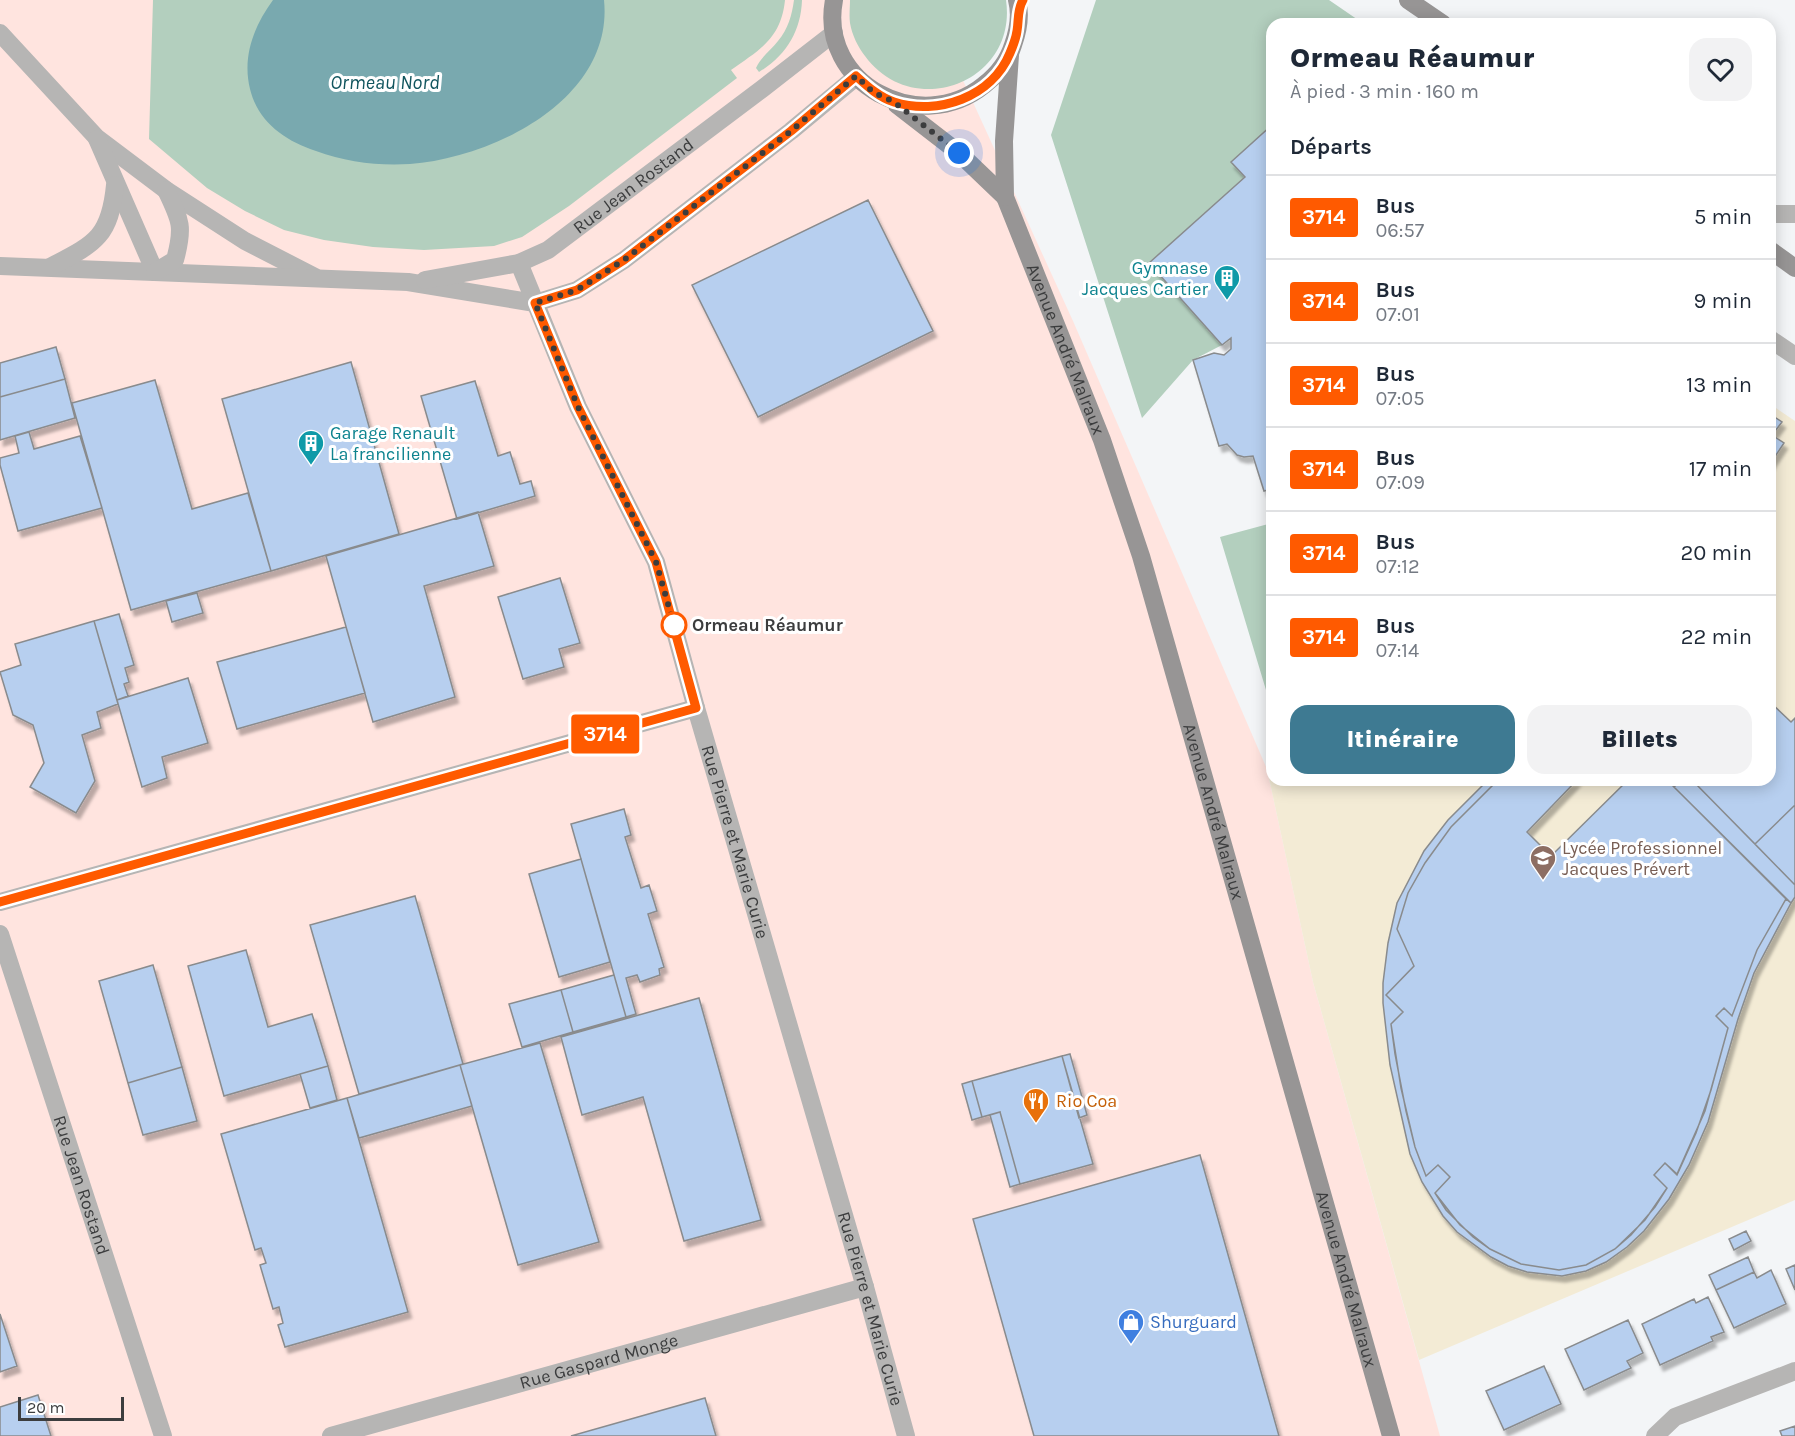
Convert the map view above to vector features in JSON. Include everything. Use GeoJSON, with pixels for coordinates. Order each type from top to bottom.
{"type":"FeatureCollection","features":[{"type":"Feature","properties":{"kind":"street"},"geometry":{"type":"LineString","coordinates":[[1408,0],[1434,18]]}},
{"type":"Feature","properties":{"kind":"street"},"geometry":{"type":"LineString","coordinates":[[1005,197],[1004,141],[1010,55],[1017,31],[1020,2]]}},
{"type":"Feature","properties":{"kind":"street"},"geometry":{"type":"LineString","coordinates":[[830,4],[834,33],[842,56],[856,76],[873,92],[894,102],[959,153],[1005,197]]}},
{"type":"Feature","properties":{"kind":"street"},"geometry":{"type":"LineString","coordinates":[[0,33],[97,138],[155,272],[175,260],[181,237],[178,215],[166,190]]}},
{"type":"Feature","properties":{"kind":"street","name":"Rue Jean Rostand"},"geometry":{"type":"LineString","coordinates":[[408,282],[519,263],[548,250],[834,33]]}},
{"type":"Feature","properties":{"kind":"street"},"geometry":{"type":"LineString","coordinates":[[894,102],[920,107],[948,105],[973,94],[994,77],[1010,55]]}},
{"type":"Feature","properties":{"kind":"street","name":"Rue Jean Rostand"},"geometry":{"type":"LineString","coordinates":[[0,266],[408,282],[535,303],[577,290],[624,260],[791,131],[856,76]]}},
{"type":"Feature","properties":{"kind":"street","name":"Rue Jean Rostand"},"geometry":{"type":"LineString","coordinates":[[97,138],[166,190],[245,241],[319,279]]}},
{"type":"Feature","properties":{"kind":"street"},"geometry":{"type":"LineString","coordinates":[[47,268],[86,249],[104,229],[113,210],[115,183]]}},
{"type":"Feature","properties":{"kind":"street","name":"Avenue André Malraux"},"geometry":{"type":"LineString","coordinates":[[1005,197],[1102,440],[1141,556],[1391,1436]]}},
{"type":"Feature","properties":{"kind":"street"},"geometry":{"type":"LineString","coordinates":[[1776,214],[1795,214]]}},
{"type":"Feature","properties":{"kind":"street"},"geometry":{"type":"LineString","coordinates":[[1776,254],[1795,268]]}},
{"type":"Feature","properties":{"kind":"street","name":"Rue Pierre et Marie Curie"},"geometry":{"type":"LineString","coordinates":[[519,263],[578,407],[656,562],[906,1436]]}},
{"type":"Feature","properties":{"kind":"street"},"geometry":{"type":"LineString","coordinates":[[1776,343],[1795,356]]}},
{"type":"Feature","properties":{"kind":"street"},"geometry":{"type":"LineString","coordinates":[[0,902],[696,708]]}},
{"type":"Feature","properties":{"kind":"street","name":"Rue Jean Rostand"},"geometry":{"type":"LineString","coordinates":[[0,934],[164,1436]]}},
{"type":"Feature","properties":{"kind":"street","name":"Rue Gaspard Monge"},"geometry":{"type":"LineString","coordinates":[[331,1436],[865,1287]]}},
{"type":"Feature","properties":{"kind":"street"},"geometry":{"type":"LineString","coordinates":[[1655,1436],[1675,1418],[1795,1371]]}},
{"type":"Feature","properties":{"kind":"shaded area"},"geometry":{"type":"Polygon","coordinates":[[[0,0],[920,0],[929,6],[1073,321],[1266,767],[1266,786],[1271,786],[1313,982],[1440,1436],[0,1436],[0,0]]]}},
{"type":"Feature","properties":{"kind":"shaded area","name":"Lycée Professionnel Jacques Prévert"},"geometry":{"type":"Polygon","coordinates":[[[1776,408],[1795,421],[1795,1200],[1419,1360],[1313,982],[1271,786],[1776,786],[1776,408]]]}},
{"type":"Feature","properties":{"kind":"green space"},"geometry":{"type":"Polygon","coordinates":[[[153,0],[785,0],[783,13],[774,34],[760,49],[731,70],[737,78],[569,206],[522,237],[494,246],[424,250],[373,247],[324,240],[284,230],[245,211],[207,188],[149,139],[153,0]]]}},
{"type":"Feature","properties":{"kind":"green space"},"geometry":{"type":"Polygon","coordinates":[[[794,0],[802,0],[795,32],[777,58],[759,72],[756,68],[758,64],[787,27],[794,0]]]}},
{"type":"Feature","properties":{"kind":"green space"},"geometry":{"type":"Polygon","coordinates":[[[850,0],[1006,0],[1005,29],[996,53],[979,71],[958,84],[934,89],[909,87],[885,76],[862,52],[851,27],[850,0]]]}},
{"type":"Feature","properties":{"kind":"green space"},"geometry":{"type":"Polygon","coordinates":[[[1096,0],[1329,0],[1355,18],[1266,18],[1266,137],[1245,177],[1150,263],[1222,345],[1193,360],[1142,418],[1051,135],[1096,0]]]}},
{"type":"Feature","properties":{"kind":"green space"},"geometry":{"type":"Polygon","coordinates":[[[1266,525],[1266,690],[1220,537],[1266,525]]]}},
{"type":"Feature","properties":{"kind":"water","name":"Ormeau Nord"},"geometry":{"type":"Polygon","coordinates":[[[273,0],[604,0],[602,35],[590,67],[569,94],[542,117],[510,136],[477,150],[443,159],[410,164],[374,164],[327,155],[294,142],[274,129],[259,111],[250,89],[249,53],[255,31],[273,0]]]}},
{"type":"Feature","properties":{"kind":"building","name":"Gymnase Jacques Cartier"},"geometry":{"type":"Polygon","coordinates":[[[1266,130],[1266,490],[1264,491],[1253,456],[1237,455],[1227,444],[1219,446],[1193,360],[1214,353],[1224,355],[1231,349],[1231,338],[1222,345],[1149,263],[1245,177],[1231,162],[1266,130]]]}},
{"type":"Feature","properties":{"kind":"building"},"geometry":{"type":"Polygon","coordinates":[[[868,200],[933,331],[758,417],[692,285],[868,200]]]}},
{"type":"Feature","properties":{"kind":"building"},"geometry":{"type":"Polygon","coordinates":[[[56,347],[65,379],[0,397],[0,363],[56,347]]]}},
{"type":"Feature","properties":{"kind":"building","name":"Garage Renault La francilienne"},"geometry":{"type":"Polygon","coordinates":[[[351,362],[399,534],[271,571],[222,399],[351,362]]]}},
{"type":"Feature","properties":{"kind":"building"},"geometry":{"type":"Polygon","coordinates":[[[65,379],[75,418],[0,440],[0,397],[65,379]]]}},
{"type":"Feature","properties":{"kind":"building"},"geometry":{"type":"Polygon","coordinates":[[[155,380],[192,509],[248,493],[271,571],[131,610],[72,403],[155,380]]]}},
{"type":"Feature","properties":{"kind":"building"},"geometry":{"type":"Polygon","coordinates":[[[475,381],[498,456],[510,452],[520,484],[531,481],[535,496],[457,519],[421,396],[475,381]]]}},
{"type":"Feature","properties":{"kind":"building"},"geometry":{"type":"Polygon","coordinates":[[[1776,418],[1782,422],[1776,430],[1776,418]]]}},
{"type":"Feature","properties":{"kind":"building"},"geometry":{"type":"Polygon","coordinates":[[[29,432],[34,449],[80,436],[102,508],[18,531],[0,458],[19,453],[15,436],[29,432]]]}},
{"type":"Feature","properties":{"kind":"building"},"geometry":{"type":"Polygon","coordinates":[[[1776,438],[1784,443],[1776,455],[1776,438]]]}},
{"type":"Feature","properties":{"kind":"building"},"geometry":{"type":"Polygon","coordinates":[[[478,512],[494,566],[424,586],[455,697],[373,722],[326,556],[478,512]]]}},
{"type":"Feature","properties":{"kind":"building"},"geometry":{"type":"Polygon","coordinates":[[[560,578],[580,643],[559,649],[564,667],[523,679],[498,597],[560,578]]]}},
{"type":"Feature","properties":{"kind":"building"},"geometry":{"type":"Polygon","coordinates":[[[197,593],[203,613],[172,622],[166,601],[197,593]]]}},
{"type":"Feature","properties":{"kind":"building"},"geometry":{"type":"Polygon","coordinates":[[[119,614],[134,665],[125,668],[129,682],[124,684],[128,696],[117,700],[94,621],[119,614]]]}},
{"type":"Feature","properties":{"kind":"building"},"geometry":{"type":"Polygon","coordinates":[[[94,621],[118,704],[97,712],[101,728],[82,735],[95,781],[76,813],[30,787],[44,763],[33,725],[13,715],[0,672],[21,665],[15,644],[94,621]]]}},
{"type":"Feature","properties":{"kind":"building"},"geometry":{"type":"Polygon","coordinates":[[[346,627],[365,693],[237,729],[217,662],[346,627]]]}},
{"type":"Feature","properties":{"kind":"building"},"geometry":{"type":"Polygon","coordinates":[[[188,678],[208,743],[162,757],[167,778],[142,787],[117,700],[188,678]]]}},
{"type":"Feature","properties":{"kind":"building"},"geometry":{"type":"Polygon","coordinates":[[[1776,708],[1791,722],[1795,718],[1795,805],[1755,844],[1698,786],[1776,786],[1776,708]]]}},
{"type":"Feature","properties":{"kind":"building"},"geometry":{"type":"Polygon","coordinates":[[[1482,786],[1492,786],[1451,827],[1425,863],[1408,893],[1397,929],[1414,966],[1386,995],[1403,1012],[1391,1024],[1395,1054],[1415,1147],[1426,1176],[1438,1165],[1450,1177],[1435,1193],[1446,1210],[1473,1237],[1490,1249],[1521,1264],[1559,1270],[1586,1265],[1615,1249],[1631,1235],[1655,1207],[1667,1188],[1654,1175],[1665,1163],[1677,1175],[1696,1133],[1711,1090],[1728,1028],[1716,1016],[1724,1008],[1732,1016],[1757,950],[1786,899],[1791,903],[1754,973],[1708,1122],[1689,1165],[1669,1199],[1644,1231],[1606,1262],[1586,1271],[1562,1276],[1527,1272],[1491,1257],[1457,1232],[1443,1216],[1422,1182],[1410,1154],[1390,1065],[1383,983],[1388,943],[1397,903],[1424,851],[1448,820],[1482,786]]]}},
{"type":"Feature","properties":{"kind":"building"},"geometry":{"type":"Polygon","coordinates":[[[1492,786],[1571,786],[1527,832],[1551,856],[1622,786],[1673,786],[1786,899],[1757,950],[1732,1016],[1724,1008],[1716,1016],[1728,1028],[1705,1111],[1677,1174],[1665,1163],[1654,1175],[1667,1188],[1645,1220],[1615,1249],[1586,1265],[1559,1270],[1521,1264],[1490,1249],[1460,1225],[1435,1193],[1450,1177],[1438,1165],[1426,1176],[1415,1147],[1401,1088],[1391,1024],[1403,1012],[1386,995],[1414,966],[1397,929],[1408,893],[1425,863],[1451,827],[1492,786]]]}},
{"type":"Feature","properties":{"kind":"building"},"geometry":{"type":"Polygon","coordinates":[[[1698,786],[1795,885],[1795,897],[1791,903],[1674,787],[1698,786]]]}},
{"type":"Feature","properties":{"kind":"building"},"geometry":{"type":"Polygon","coordinates":[[[1795,805],[1795,885],[1755,844],[1795,805]]]}},
{"type":"Feature","properties":{"kind":"building"},"geometry":{"type":"Polygon","coordinates":[[[624,809],[631,835],[625,837],[641,888],[649,885],[657,911],[648,914],[664,967],[659,969],[660,975],[640,982],[637,975],[626,978],[636,1014],[626,1017],[571,824],[624,809]]]}},
{"type":"Feature","properties":{"kind":"building"},"geometry":{"type":"Polygon","coordinates":[[[581,859],[610,962],[559,977],[529,874],[581,859]]]}},
{"type":"Feature","properties":{"kind":"building"},"geometry":{"type":"Polygon","coordinates":[[[415,896],[463,1064],[359,1094],[310,925],[415,896]]]}},
{"type":"Feature","properties":{"kind":"building"},"geometry":{"type":"Polygon","coordinates":[[[246,950],[268,1027],[312,1014],[328,1066],[224,1096],[188,966],[246,950]]]}},
{"type":"Feature","properties":{"kind":"building"},"geometry":{"type":"Polygon","coordinates":[[[153,965],[182,1067],[128,1083],[99,981],[153,965]]]}},
{"type":"Feature","properties":{"kind":"building"},"geometry":{"type":"Polygon","coordinates":[[[614,975],[626,1017],[573,1032],[561,990],[614,975]]]}},
{"type":"Feature","properties":{"kind":"building"},"geometry":{"type":"Polygon","coordinates":[[[561,990],[573,1032],[522,1047],[509,1004],[561,990]]]}},
{"type":"Feature","properties":{"kind":"building"},"geometry":{"type":"Polygon","coordinates":[[[699,998],[761,1220],[684,1241],[643,1097],[582,1115],[561,1037],[699,998]]]}},
{"type":"Feature","properties":{"kind":"building"},"geometry":{"type":"Polygon","coordinates":[[[540,1043],[599,1242],[518,1265],[460,1065],[540,1043]]]}},
{"type":"Feature","properties":{"kind":"building"},"geometry":{"type":"Polygon","coordinates":[[[1070,1054],[1087,1115],[1079,1118],[1062,1056],[1070,1054]]]}},
{"type":"Feature","properties":{"kind":"building"},"geometry":{"type":"Polygon","coordinates":[[[1062,1056],[1093,1164],[1020,1184],[1000,1112],[982,1117],[972,1081],[1062,1056]]]}},
{"type":"Feature","properties":{"kind":"building"},"geometry":{"type":"Polygon","coordinates":[[[460,1065],[472,1106],[359,1138],[347,1098],[460,1065]]]}},
{"type":"Feature","properties":{"kind":"building"},"geometry":{"type":"Polygon","coordinates":[[[328,1066],[337,1100],[310,1108],[300,1074],[328,1066]]]}},
{"type":"Feature","properties":{"kind":"building"},"geometry":{"type":"Polygon","coordinates":[[[182,1067],[197,1121],[143,1135],[128,1083],[182,1067]]]}},
{"type":"Feature","properties":{"kind":"building"},"geometry":{"type":"Polygon","coordinates":[[[972,1081],[982,1117],[972,1120],[962,1084],[972,1081]]]}},
{"type":"Feature","properties":{"kind":"building"},"geometry":{"type":"Polygon","coordinates":[[[347,1098],[408,1312],[285,1347],[278,1325],[283,1323],[279,1307],[273,1309],[260,1265],[266,1263],[261,1248],[255,1250],[221,1134],[347,1098]]]}},
{"type":"Feature","properties":{"kind":"building"},"geometry":{"type":"Polygon","coordinates":[[[1000,1112],[1020,1184],[1010,1187],[990,1115],[1000,1112]]]}},
{"type":"Feature","properties":{"kind":"building","name":"Shurguard"},"geometry":{"type":"Polygon","coordinates":[[[1200,1155],[1279,1436],[1034,1436],[973,1219],[1200,1155]]]}},
{"type":"Feature","properties":{"kind":"building"},"geometry":{"type":"Polygon","coordinates":[[[1746,1231],[1751,1241],[1734,1250],[1729,1239],[1746,1231]]]}},
{"type":"Feature","properties":{"kind":"building"},"geometry":{"type":"Polygon","coordinates":[[[1748,1257],[1754,1272],[1716,1290],[1709,1275],[1748,1257]]]}},
{"type":"Feature","properties":{"kind":"building"},"geometry":{"type":"Polygon","coordinates":[[[1795,1265],[1795,1290],[1786,1269],[1795,1265]]]}},
{"type":"Feature","properties":{"kind":"building"},"geometry":{"type":"Polygon","coordinates":[[[1771,1270],[1786,1304],[1734,1328],[1716,1290],[1754,1272],[1757,1278],[1771,1270]]]}},
{"type":"Feature","properties":{"kind":"building"},"geometry":{"type":"Polygon","coordinates":[[[1708,1297],[1724,1332],[1711,1337],[1713,1341],[1660,1365],[1642,1324],[1694,1299],[1696,1303],[1708,1297]]]}},
{"type":"Feature","properties":{"kind":"building"},"geometry":{"type":"Polygon","coordinates":[[[0,1314],[17,1366],[0,1372],[0,1314]]]}},
{"type":"Feature","properties":{"kind":"building"},"geometry":{"type":"Polygon","coordinates":[[[1628,1320],[1643,1353],[1627,1361],[1631,1368],[1584,1390],[1565,1349],[1628,1320]]]}},
{"type":"Feature","properties":{"kind":"building"},"geometry":{"type":"Polygon","coordinates":[[[1544,1366],[1561,1404],[1504,1430],[1486,1391],[1544,1366]]]}},
{"type":"Feature","properties":{"kind":"building"},"geometry":{"type":"Polygon","coordinates":[[[38,1395],[51,1436],[0,1436],[0,1407],[38,1395]]]}},
{"type":"Feature","properties":{"kind":"building"},"geometry":{"type":"Polygon","coordinates":[[[705,1398],[716,1436],[571,1436],[705,1398]]]}},
{"type":"Feature","properties":{"kind":"building"},"geometry":{"type":"Polygon","coordinates":[[[1795,1426],[1795,1436],[1782,1436],[1780,1431],[1795,1426]]]}},
{"type":"Feature","properties":{"kind":"bus line","name":"3714"},"geometry":{"type":"LineString","coordinates":[[0,902],[696,708],[656,562],[578,407],[535,303],[577,290],[624,260],[791,131],[856,76],[873,92],[894,102],[920,107],[948,105],[973,94],[994,77],[1010,55],[1017,31],[1019,7],[1023,0]]}},
{"type":"Feature","properties":{"kind":"place","name":"Gymnase Jacques Cartier"},"geometry":{"type":"Point","coordinates":[1227,301]}},
{"type":"Feature","properties":{"kind":"place","name":"Garage Renault La francilienne"},"geometry":{"type":"Point","coordinates":[311,466]}},
{"type":"Feature","properties":{"kind":"place","name":"Ormeau Réaumur"},"geometry":{"type":"Point","coordinates":[674,625]}},
{"type":"Feature","properties":{"kind":"place","name":"Lycée Professionnel Jacques Prévert"},"geometry":{"type":"Point","coordinates":[1543,881]}},
{"type":"Feature","properties":{"kind":"place","name":"Rio Coa"},"geometry":{"type":"Point","coordinates":[1036,1124]}},
{"type":"Feature","properties":{"kind":"place","name":"Shurguard"},"geometry":{"type":"Point","coordinates":[1131,1345]}},
{"type":"Feature","properties":{"kind":"route"},"geometry":{"type":"LineString","coordinates":[[674,625],[656,562],[578,407],[535,303],[577,290],[624,260],[791,131],[856,76],[873,92],[894,102],[959,153]]}}]}
